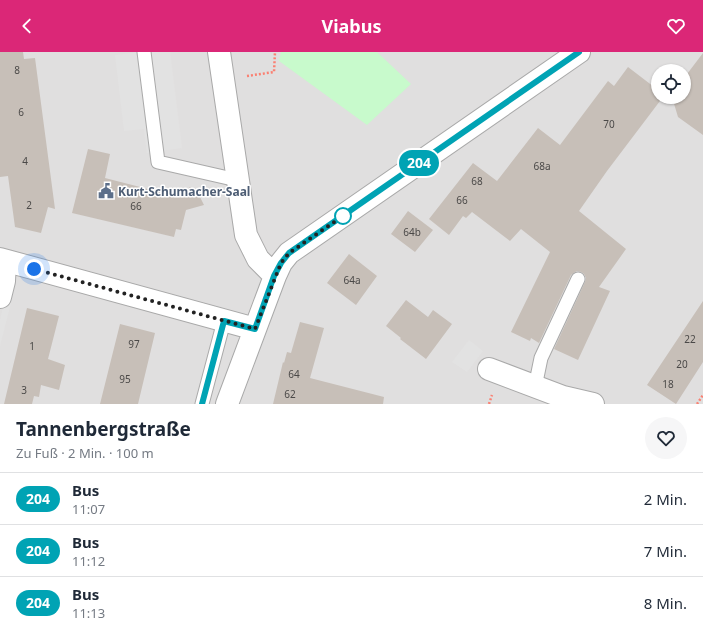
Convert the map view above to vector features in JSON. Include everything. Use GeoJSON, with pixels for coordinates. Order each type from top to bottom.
{"type":"FeatureCollection","features":[{"type":"Feature","properties":{"kind":"street"},"geometry":{"type":"LineString","coordinates":[[218,52],[246,235],[258,259],[274,276]]}},
{"type":"Feature","properties":{"kind":"street"},"geometry":{"type":"LineString","coordinates":[[227,404],[274,276],[281,263],[289,253],[579,52]]}},
{"type":"Feature","properties":{"kind":"street"},"geometry":{"type":"LineString","coordinates":[[0,297],[4,281],[2,260],[255,329]]}},
{"type":"Feature","properties":{"kind":"street"},"geometry":{"type":"LineString","coordinates":[[489,369],[563,397],[593,404]]}},
{"type":"Feature","properties":{"kind":"lane"},"geometry":{"type":"LineString","coordinates":[[144,52],[158,162],[237,180]]}},
{"type":"Feature","properties":{"kind":"lane"},"geometry":{"type":"LineString","coordinates":[[535,387],[541,358],[578,279]]}},
{"type":"Feature","properties":{"kind":"lane"},"geometry":{"type":"LineString","coordinates":[[202,404],[224,321]]}},
{"type":"Feature","properties":{"kind":"path"},"geometry":{"type":"LineString","coordinates":[[222,79],[274,72],[275,52]]}},
{"type":"Feature","properties":{"kind":"path"},"geometry":{"type":"LineString","coordinates":[[698,404],[703,395]]}},
{"type":"Feature","properties":{"kind":"shaded area"},"geometry":{"type":"Polygon","coordinates":[[[0,52],[703,52],[703,404],[0,404],[0,52]]]}},
{"type":"Feature","properties":{"kind":"shaded area"},"geometry":{"type":"Polygon","coordinates":[[[140,52],[170,52],[182,148],[147,153],[144,129],[124,131],[115,55],[140,52]]]}},
{"type":"Feature","properties":{"kind":"shaded area"},"geometry":{"type":"Polygon","coordinates":[[[4,302],[11,303],[0,346],[0,320],[4,302]]]}},
{"type":"Feature","properties":{"kind":"shaded area"},"geometry":{"type":"Polygon","coordinates":[[[469,340],[483,351],[467,372],[452,362],[469,340]]]}},
{"type":"Feature","properties":{"kind":"green space"},"geometry":{"type":"Polygon","coordinates":[[[281,52],[377,52],[411,84],[367,125],[279,61],[281,52]]]}},
{"type":"Feature","properties":{"kind":"building"},"geometry":{"type":"Polygon","coordinates":[[[0,52],[23,52],[24,59],[35,58],[55,209],[48,207],[41,233],[15,227],[8,176],[0,177],[0,52]]]}},
{"type":"Feature","properties":{"kind":"building"},"geometry":{"type":"Polygon","coordinates":[[[703,53],[703,135],[678,117],[674,104],[691,104],[691,69],[703,53]]]}},
{"type":"Feature","properties":{"kind":"building"},"geometry":{"type":"Polygon","coordinates":[[[628,67],[651,85],[651,104],[658,104],[579,211],[626,249],[599,287],[610,291],[578,360],[554,349],[585,282],[586,278],[584,274],[577,271],[571,275],[539,343],[531,338],[530,341],[511,332],[550,252],[521,229],[510,241],[472,212],[466,218],[463,216],[449,235],[429,219],[473,163],[497,181],[538,128],[560,145],[608,81],[614,86],[628,67]]]}},
{"type":"Feature","properties":{"kind":"building"},"geometry":{"type":"Polygon","coordinates":[[[88,149],[110,154],[105,178],[179,197],[190,187],[198,193],[204,205],[186,210],[181,230],[176,229],[174,237],[72,213],[88,149]]]}},
{"type":"Feature","properties":{"kind":"building"},"geometry":{"type":"Polygon","coordinates":[[[408,211],[433,230],[415,252],[391,234],[408,211]]]}},
{"type":"Feature","properties":{"kind":"building"},"geometry":{"type":"Polygon","coordinates":[[[349,254],[377,276],[356,305],[327,283],[349,254]]]}},
{"type":"Feature","properties":{"kind":"building"},"geometry":{"type":"Polygon","coordinates":[[[406,300],[428,317],[433,310],[452,324],[426,359],[386,326],[406,300]]]}},
{"type":"Feature","properties":{"kind":"building"},"geometry":{"type":"Polygon","coordinates":[[[703,301],[703,362],[676,404],[647,385],[703,301]]]}},
{"type":"Feature","properties":{"kind":"building"},"geometry":{"type":"Polygon","coordinates":[[[27,308],[59,316],[48,359],[65,365],[59,390],[41,385],[39,397],[34,396],[32,404],[4,404],[27,308]]]}},
{"type":"Feature","properties":{"kind":"building"},"geometry":{"type":"Polygon","coordinates":[[[300,322],[324,328],[310,378],[384,397],[383,404],[273,404],[283,362],[284,363],[287,352],[291,353],[300,322]]]}},
{"type":"Feature","properties":{"kind":"building"},"geometry":{"type":"Polygon","coordinates":[[[120,324],[155,333],[138,404],[100,404],[120,324]]]}},
{"type":"Feature","properties":{"kind":"bus line","name":"204"},"geometry":{"type":"LineString","coordinates":[[202,404],[224,321],[255,329],[274,276],[281,263],[289,253],[579,52]]}},
{"type":"Feature","properties":{"kind":"place","name":"Kurt-Schumacher-Saal"},"geometry":{"type":"Point","coordinates":[106,191]}},
{"type":"Feature","properties":{"kind":"route"},"geometry":{"type":"LineString","coordinates":[[34,269],[255,329],[274,276],[281,263],[289,253],[343,216]]}}]}
